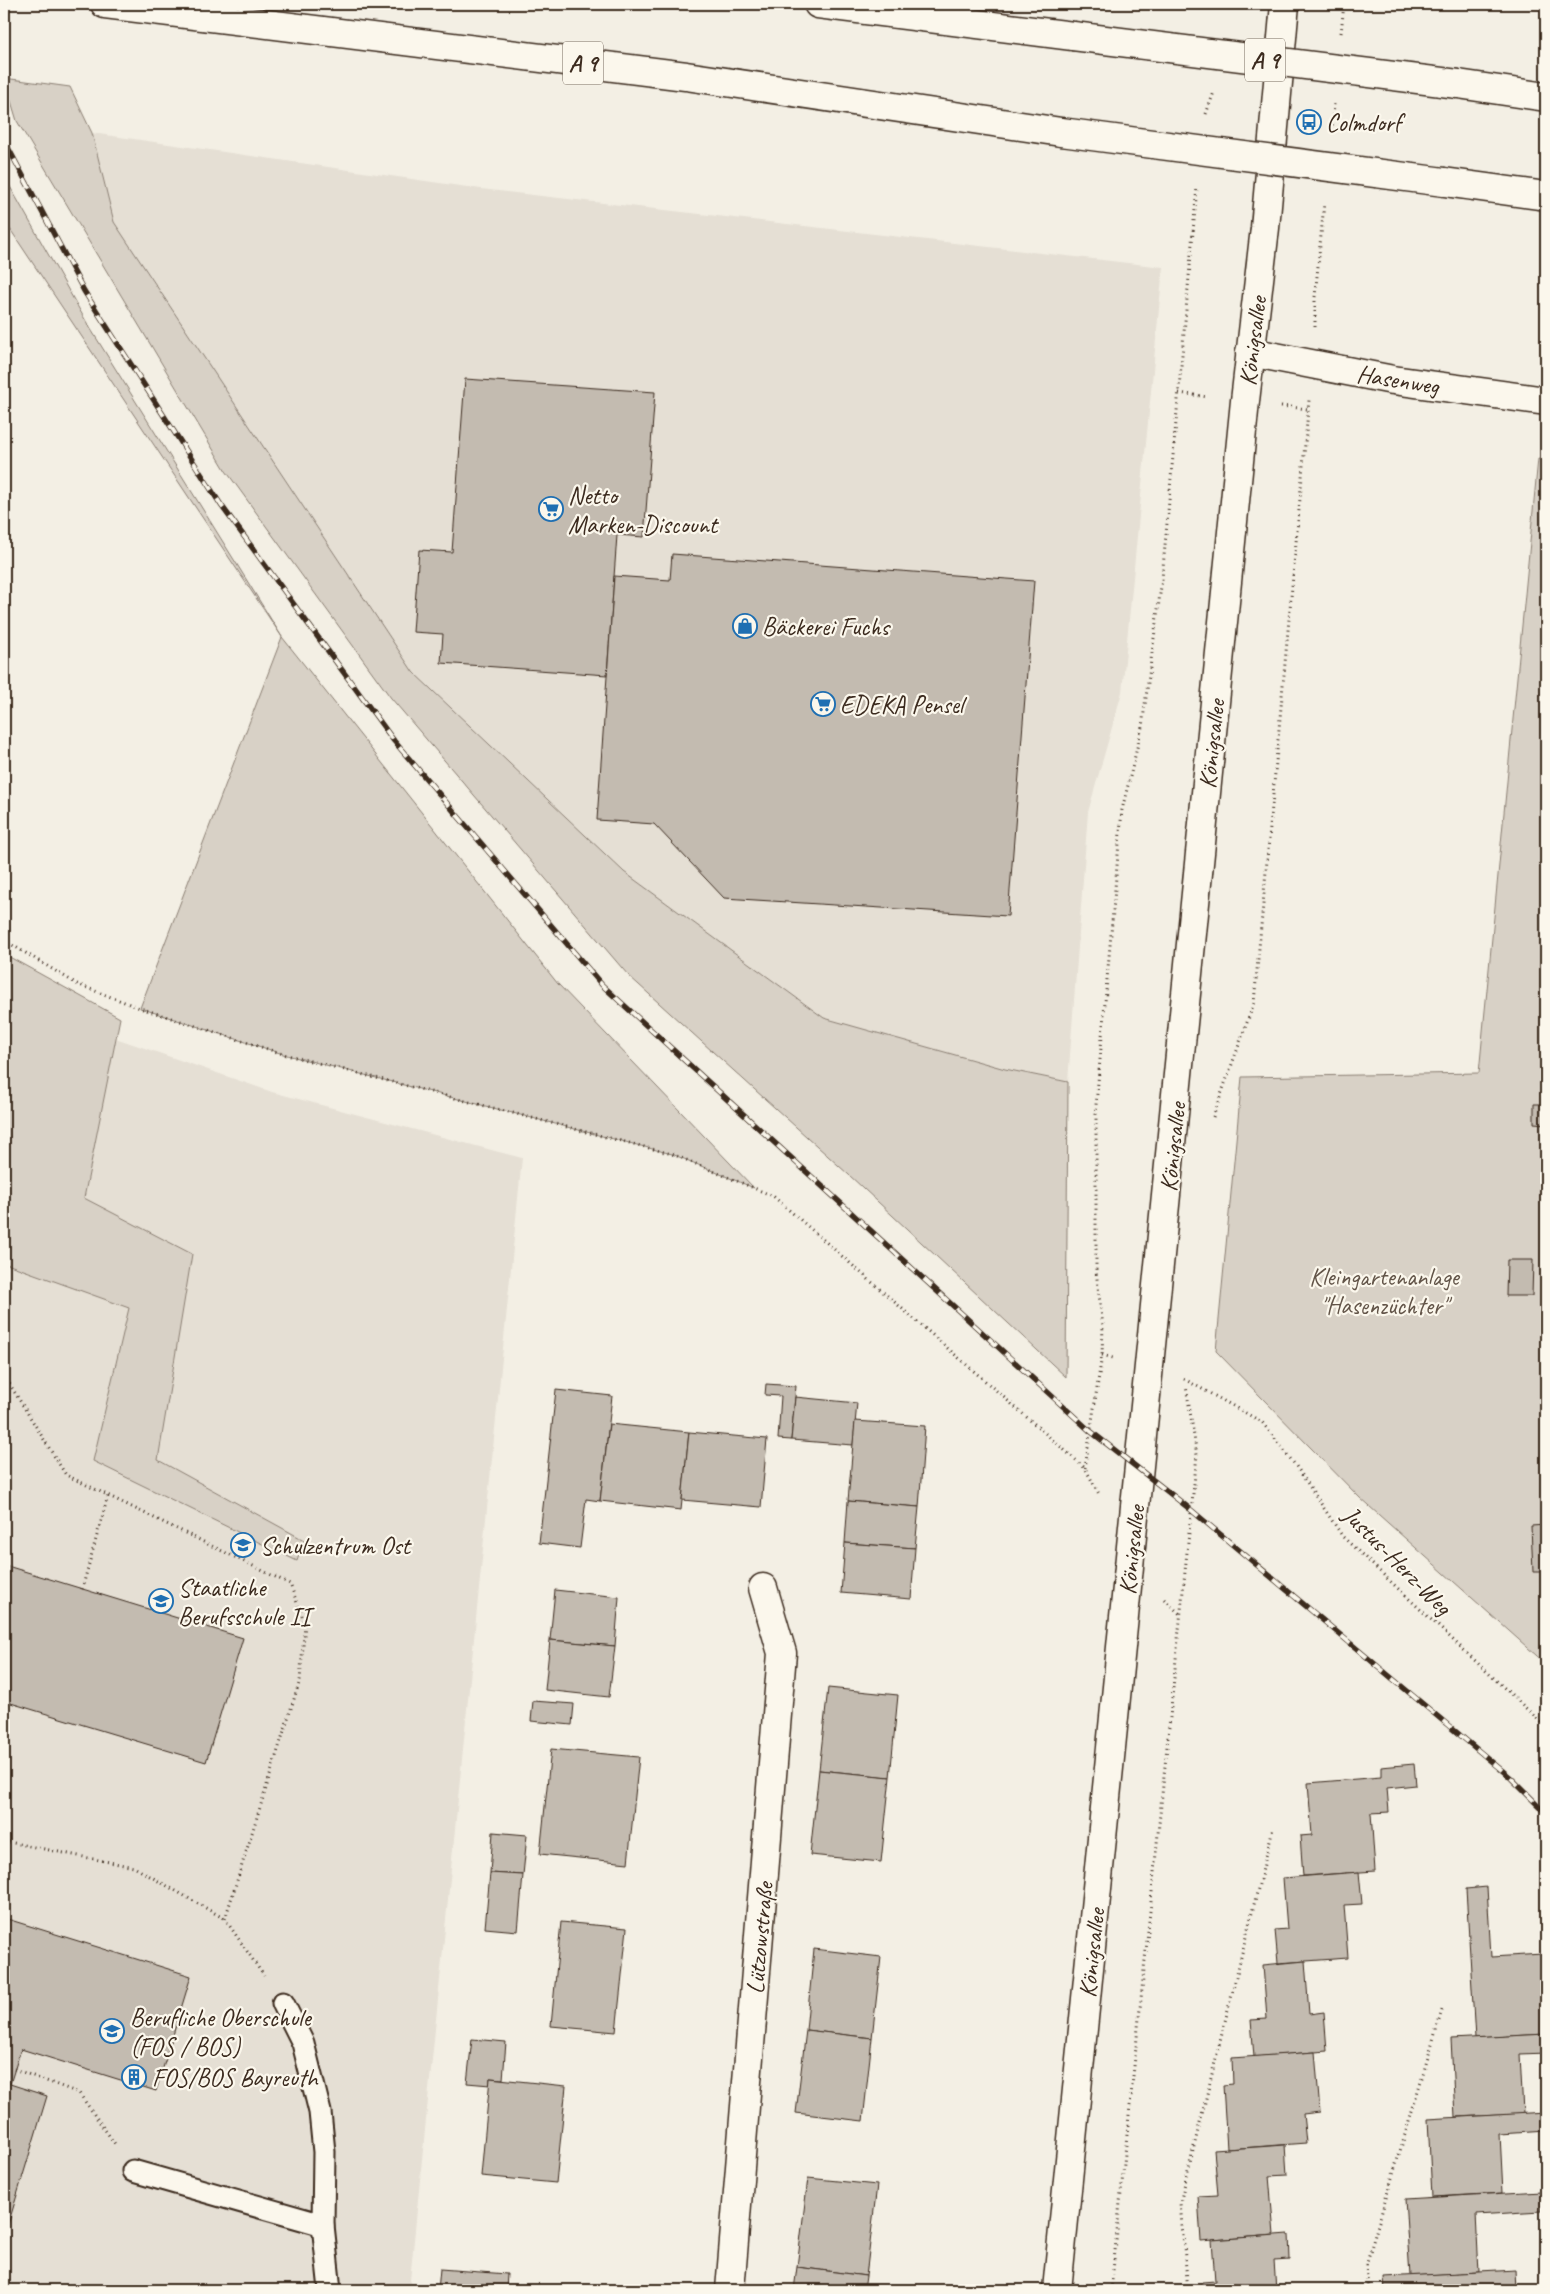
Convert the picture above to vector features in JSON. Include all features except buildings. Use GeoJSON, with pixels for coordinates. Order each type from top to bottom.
{"type":"FeatureCollection","features":[{"type":"Feature","properties":{"kind":"main road","name":"A 9"},"geometry":{"type":"LineString","coordinates":[[105,4],[686,76],[1061,132],[1546,196]]}},
{"type":"Feature","properties":{"kind":"main road","name":"A 9"},"geometry":{"type":"LineString","coordinates":[[818,4],[1546,96]]}},
{"type":"Feature","properties":{"kind":"main road","name":"Königsallee"},"geometry":{"type":"LineString","coordinates":[[1057,2290],[1250,352],[1265,228],[1285,4]]}},
{"type":"Feature","properties":{"kind":"main road","name":"Hasenweg"},"geometry":{"type":"LineString","coordinates":[[1250,352],[1393,380],[1546,401]]}},
{"type":"Feature","properties":{"kind":"main road","name":"Lützowstraße"},"geometry":{"type":"LineString","coordinates":[[730,2290],[782,1653],[763,1588]]}},
{"type":"Feature","properties":{"kind":"lane"},"geometry":{"type":"LineString","coordinates":[[282,2003],[303,2043],[320,2112],[324,2152],[324,2225],[330,2290]]}},
{"type":"Feature","properties":{"kind":"lane"},"geometry":{"type":"LineString","coordinates":[[133,2171],[324,2225]]}},
{"type":"Feature","properties":{"kind":"path"},"geometry":{"type":"LineString","coordinates":[[4,940],[76,984],[140,1008],[283,1054],[672,1154],[773,1196],[1085,1468],[1102,1355],[1103,1326],[1096,1271],[1096,1106],[1122,810],[1142,727],[1162,579],[1181,342]]}},
{"type":"Feature","properties":{"kind":"path"},"geometry":{"type":"LineString","coordinates":[[1210,1125],[1254,1004],[1308,409]]}},
{"type":"Feature","properties":{"kind":"path"},"geometry":{"type":"LineString","coordinates":[[1111,2290],[1197,1455],[1185,1379],[1186,1370]]}},
{"type":"Feature","properties":{"kind":"path"},"geometry":{"type":"LineString","coordinates":[[4,1375],[66,1475],[290,1584],[305,1624],[300,1680],[225,1919]]}},
{"type":"Feature","properties":{"kind":"path","name":"Justus-Herz-Weg"},"geometry":{"type":"LineString","coordinates":[[1185,1379],[1262,1422],[1296,1466],[1343,1537],[1546,1727]]}},
{"type":"Feature","properties":{"kind":"path"},"geometry":{"type":"LineString","coordinates":[[82,1589],[108,1496]]}},
{"type":"Feature","properties":{"kind":"path"},"geometry":{"type":"LineString","coordinates":[[1188,2290],[1180,2203],[1273,1828]]}},
{"type":"Feature","properties":{"kind":"path"},"geometry":{"type":"LineString","coordinates":[[4,1841],[134,1867],[225,1919],[282,2003]]}},
{"type":"Feature","properties":{"kind":"path"},"geometry":{"type":"LineString","coordinates":[[1368,2290],[1366,2265],[1443,2007]]}},
{"type":"Feature","properties":{"kind":"path"},"geometry":{"type":"LineString","coordinates":[[14,2069],[79,2093],[113,2141]]}},
{"type":"Feature","properties":{"kind":"shaded area"},"geometry":{"type":"Polygon","coordinates":[[[92,133],[481,189],[1163,267],[1122,692],[1088,812],[1068,1082],[1005,1069],[824,1018],[624,872],[413,672],[114,222],[92,133]]]}},
{"type":"Feature","properties":{"kind":"shaded area","name":"Schulzentrum Ost"},"geometry":{"type":"Polygon","coordinates":[[[4,977],[69,1022],[272,1092],[522,1158],[409,2290],[4,2290],[4,977]]]}},
{"type":"Feature","properties":{"kind":"green space"},"geometry":{"type":"Polygon","coordinates":[[[4,78],[70,87],[92,133],[114,222],[413,672],[624,872],[824,1018],[1005,1069],[1068,1082],[1066,1377],[849,1175],[628,975],[391,698],[226,471],[17,121],[4,78]]]}},
{"type":"Feature","properties":{"kind":"green space"},"geometry":{"type":"Polygon","coordinates":[[[4,176],[87,323],[282,637],[4,220],[4,176]]]}},
{"type":"Feature","properties":{"kind":"green space","name":"Kleingartenanlage \"Hasenzüchter\""},"geometry":{"type":"Polygon","coordinates":[[[1538,459],[1546,461],[1546,1664],[1360,1498],[1216,1351],[1242,1077],[1479,1073],[1538,459]]]}},
{"type":"Feature","properties":{"kind":"green space"},"geometry":{"type":"Polygon","coordinates":[[[282,637],[558,984],[754,1188],[672,1154],[283,1054],[140,1008],[282,637]]]}},
{"type":"Feature","properties":{"kind":"green space"},"geometry":{"type":"Polygon","coordinates":[[[4,954],[120,1018],[84,1198],[192,1254],[158,1460],[304,1540],[297,1561],[93,1461],[129,1308],[4,1263],[4,954]]]}},
{"type":"Feature","properties":{"kind":"railway"},"geometry":{"type":"LineString","coordinates":[[4,140],[84,291],[221,505],[394,741],[602,985],[1089,1430],[1190,1509],[1510,1777],[1546,1813]]}},
{"type":"Feature","properties":{"kind":"place","name":"Colmdorf"},"geometry":{"type":"Point","coordinates":[1309,122]}},
{"type":"Feature","properties":{"kind":"place","name":"Netto Marken-Discount"},"geometry":{"type":"Point","coordinates":[551,509]}},
{"type":"Feature","properties":{"kind":"place","name":"Bäckerei Fuchs"},"geometry":{"type":"Point","coordinates":[745,626]}},
{"type":"Feature","properties":{"kind":"place","name":"EDEKA Pensel"},"geometry":{"type":"Point","coordinates":[823,704]}},
{"type":"Feature","properties":{"kind":"place","name":"Schulzentrum Ost"},"geometry":{"type":"Point","coordinates":[243,1545]}},
{"type":"Feature","properties":{"kind":"place","name":"Staatliche Berufsschule II"},"geometry":{"type":"Point","coordinates":[161,1601]}},
{"type":"Feature","properties":{"kind":"place","name":"Berufliche Oberschule (FOS / BOS)"},"geometry":{"type":"Point","coordinates":[112,2031]}},
{"type":"Feature","properties":{"kind":"place","name":"FOS/BOS Bayreuth"},"geometry":{"type":"Point","coordinates":[134,2077]}}]}
